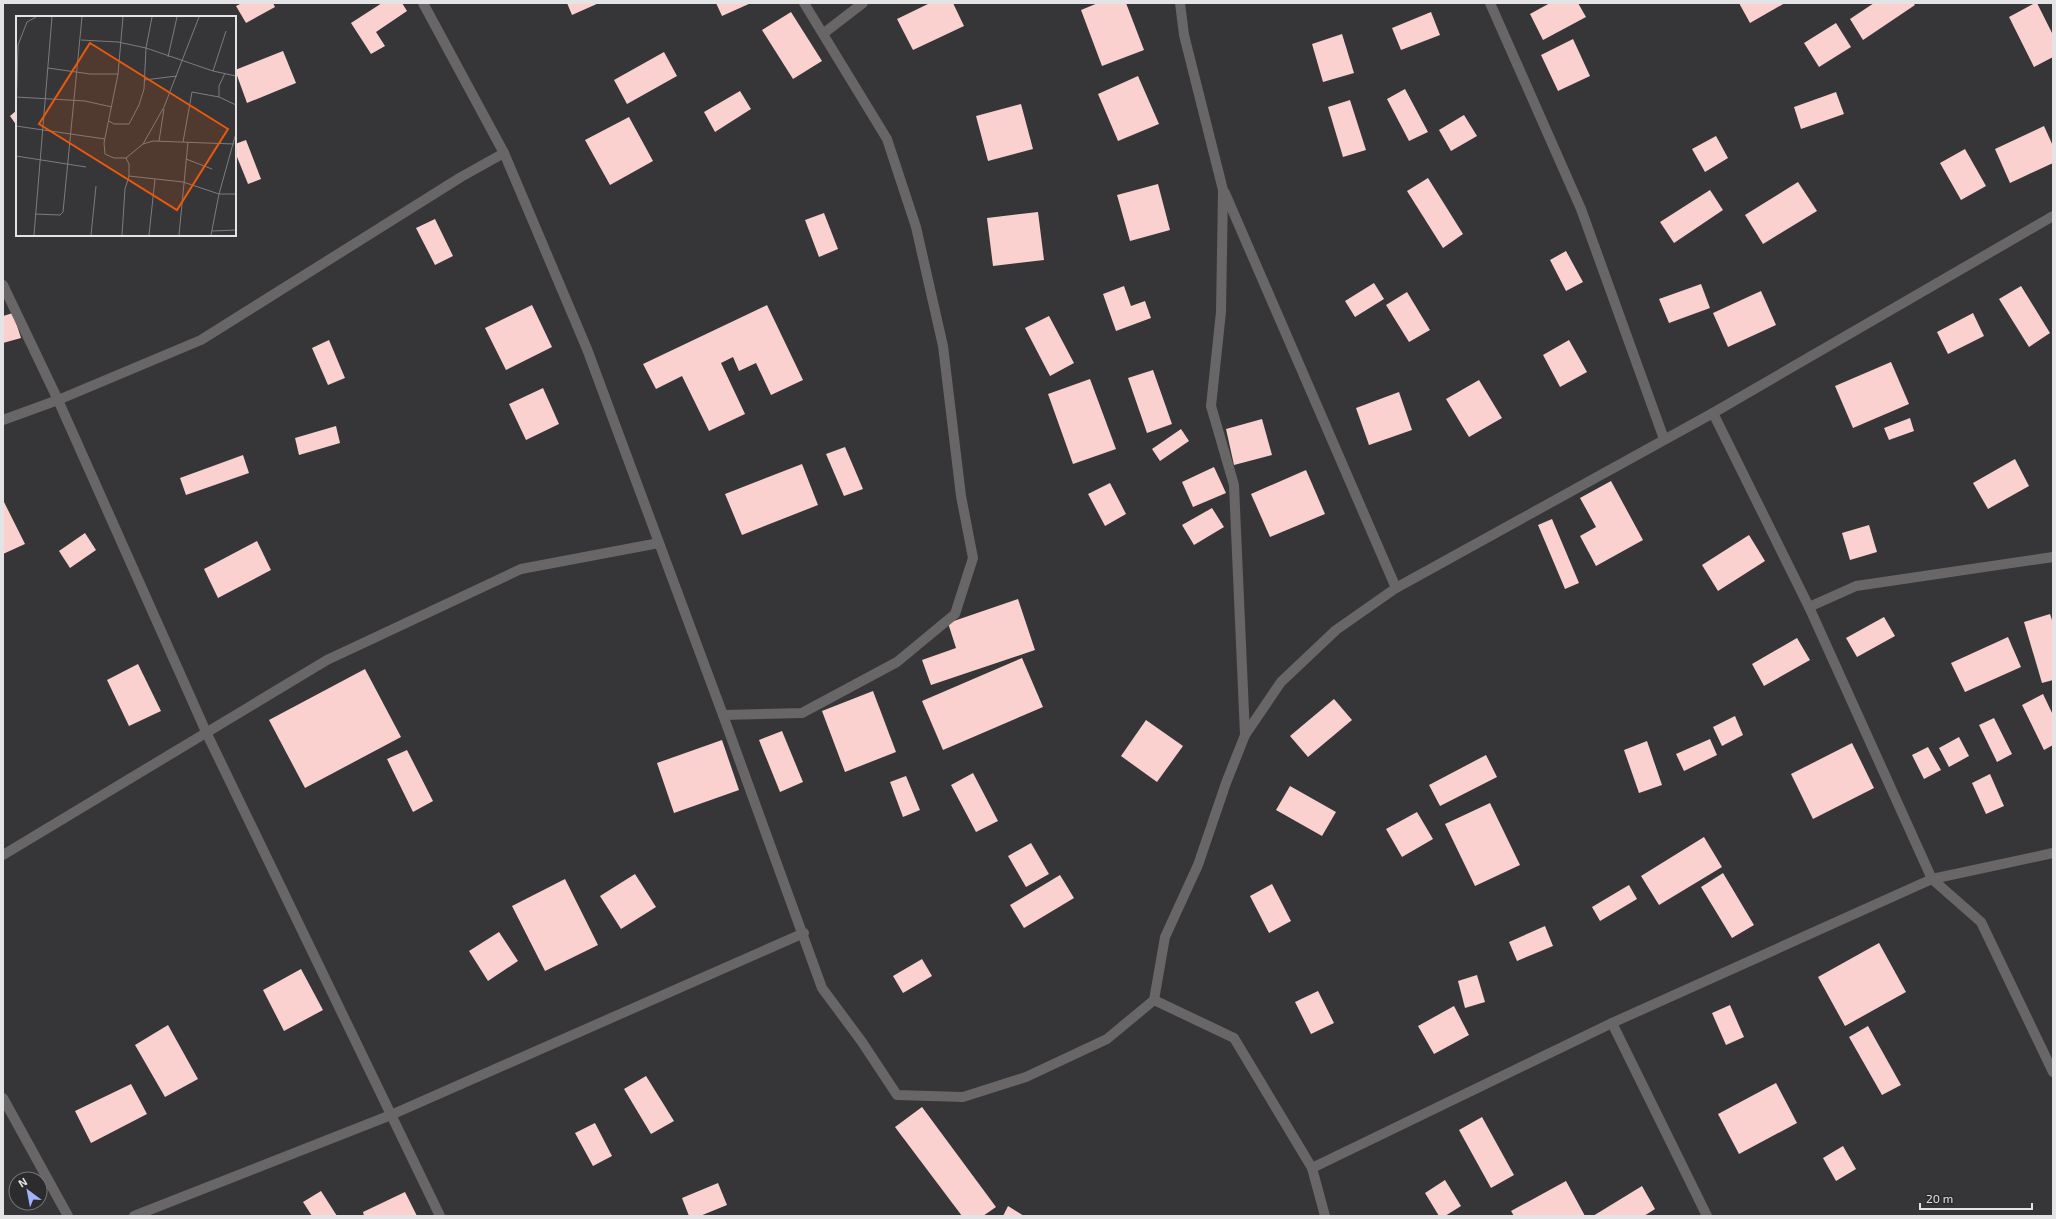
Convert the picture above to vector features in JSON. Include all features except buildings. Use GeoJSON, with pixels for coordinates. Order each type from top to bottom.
{"type":"FeatureCollection","features":[{"type":"Feature","properties":{"kind":"street"},"geometry":{"type":"LineString","coordinates":[[423,3],[504,153],[587,349],[804,933],[822,988],[862,1042],[897,1095],[963,1097],[1026,1077],[1107,1039],[1154,1000],[1165,936],[1198,865],[1226,783],[1245,735],[1281,682],[1336,630],[1396,588],[1713,413],[2053,216]]}},
{"type":"Feature","properties":{"kind":"street"},"geometry":{"type":"LineString","coordinates":[[723,715],[802,712],[897,662],[955,614],[973,558],[961,496],[943,346],[916,228],[887,139],[824,33],[804,3]]}},
{"type":"Feature","properties":{"kind":"street"},"geometry":{"type":"LineString","coordinates":[[824,33],[863,3]]}},
{"type":"Feature","properties":{"kind":"street"},"geometry":{"type":"LineString","coordinates":[[1180,3],[1184,36],[1223,190],[1396,588]]}},
{"type":"Feature","properties":{"kind":"street"},"geometry":{"type":"LineString","coordinates":[[1490,3],[1581,209],[1664,439]]}},
{"type":"Feature","properties":{"kind":"street"},"geometry":{"type":"LineString","coordinates":[[3,420],[58,400],[201,340],[461,177],[504,153]]}},
{"type":"Feature","properties":{"kind":"street"},"geometry":{"type":"LineString","coordinates":[[1223,190],[1221,312],[1211,406],[1234,485],[1245,735]]}},
{"type":"Feature","properties":{"kind":"street"},"geometry":{"type":"LineString","coordinates":[[3,285],[58,400],[207,734],[440,1216]]}},
{"type":"Feature","properties":{"kind":"street"},"geometry":{"type":"LineString","coordinates":[[1713,413],[1809,607],[1932,879],[1981,922],[2053,1072]]}},
{"type":"Feature","properties":{"kind":"street"},"geometry":{"type":"LineString","coordinates":[[3,855],[207,734],[328,660],[521,569],[659,543]]}},
{"type":"Feature","properties":{"kind":"street"},"geometry":{"type":"LineString","coordinates":[[1809,607],[1856,586],[2053,557]]}},
{"type":"Feature","properties":{"kind":"street"},"geometry":{"type":"LineString","coordinates":[[1312,1168],[1612,1023],[1932,879],[2053,853]]}},
{"type":"Feature","properties":{"kind":"street"},"geometry":{"type":"LineString","coordinates":[[134,1216],[391,1115],[804,933]]}},
{"type":"Feature","properties":{"kind":"street"},"geometry":{"type":"LineString","coordinates":[[1154,1000],[1234,1038],[1312,1168],[1325,1216]]}},
{"type":"Feature","properties":{"kind":"street"},"geometry":{"type":"LineString","coordinates":[[1612,1023],[1708,1216]]}},
{"type":"Feature","properties":{"kind":"street"},"geometry":{"type":"LineString","coordinates":[[3,1098],[68,1216]]}}]}
